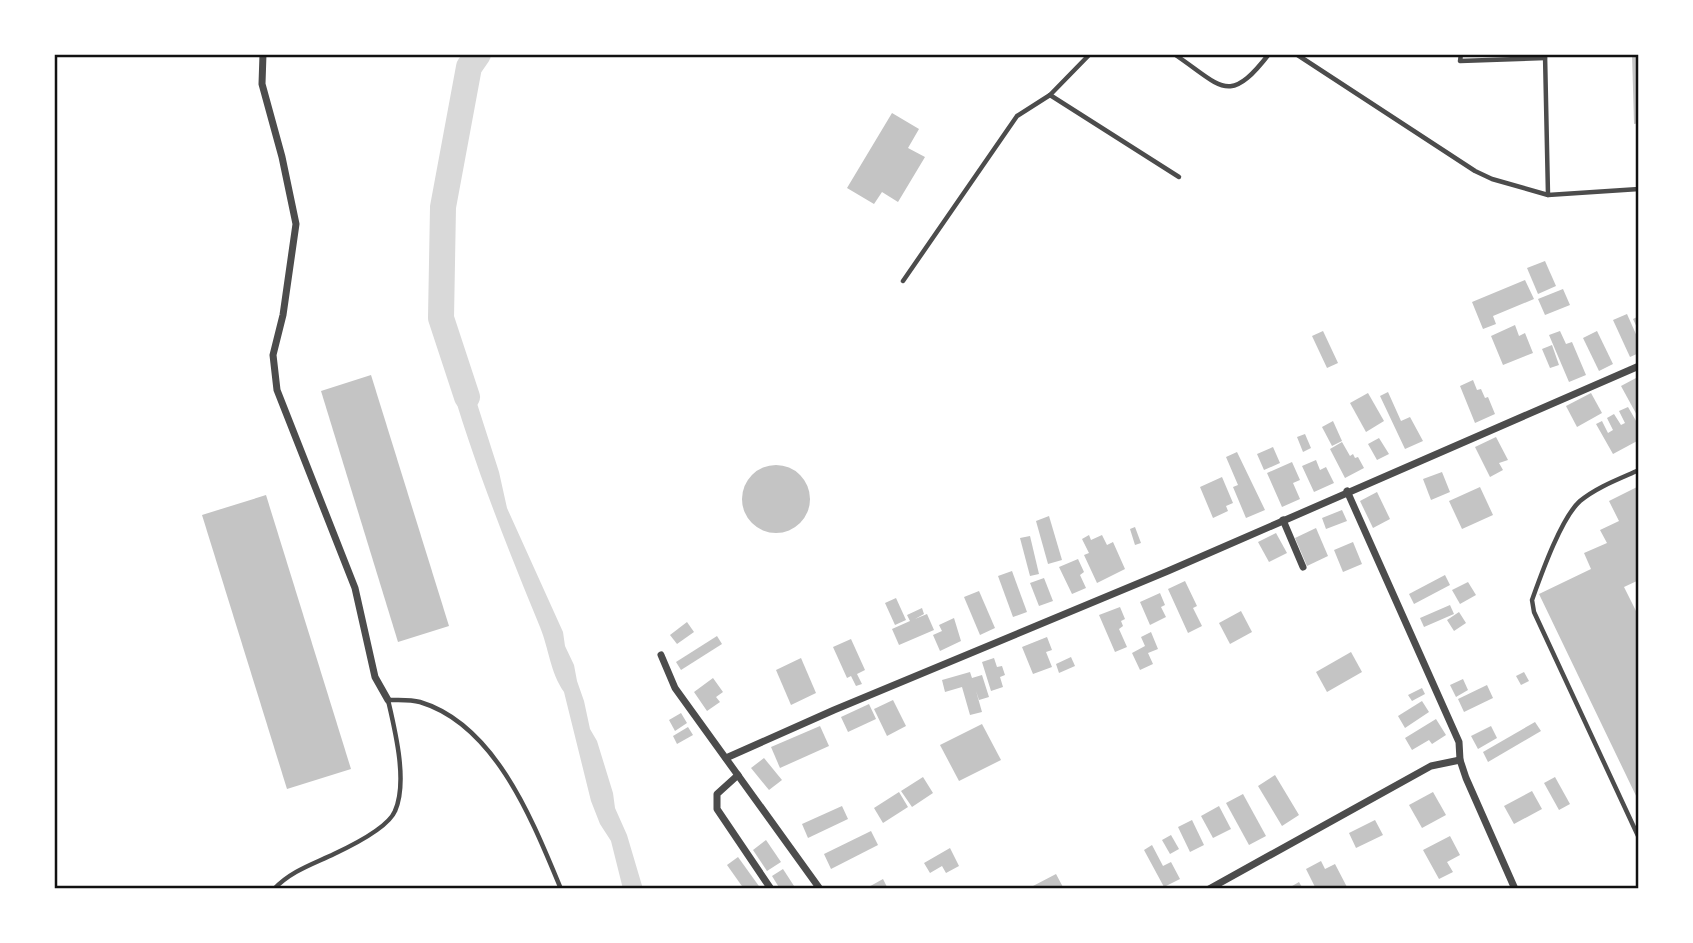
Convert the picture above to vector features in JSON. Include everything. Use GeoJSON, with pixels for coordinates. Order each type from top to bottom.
{"type":"FeatureCollection","features":[{"type":"Feature","properties":{"kind":"street"},"geometry":{"type":"LineString","coordinates":[[263,54],[262,84],[282,157],[296,224],[283,315],[274,355],[277,390],[355,587],[374,677],[388,700]]}},
{"type":"Feature","properties":{"kind":"street"},"geometry":{"type":"LineString","coordinates":[[726,758],[834,710],[1054,620],[1639,366]]}},
{"type":"Feature","properties":{"kind":"street"},"geometry":{"type":"LineString","coordinates":[[1347,491],[1459,742],[1460,760],[1515,889]]}},
{"type":"Feature","properties":{"kind":"street"},"geometry":{"type":"LineString","coordinates":[[1283,520],[1303,567]]}},
{"type":"Feature","properties":{"kind":"street"},"geometry":{"type":"LineString","coordinates":[[660,655],[675,688],[820,889]]}},
{"type":"Feature","properties":{"kind":"street"},"geometry":{"type":"LineString","coordinates":[[1209,889],[1431,766],[1460,760]]}},
{"type":"Feature","properties":{"kind":"street"},"geometry":{"type":"LineString","coordinates":[[738,775],[717,794],[717,809],[771,889]]}},
{"type":"Feature","properties":{"kind":"lane"},"geometry":{"type":"LineString","coordinates":[[903,281],[1017,116],[1051,95],[1090,54]]}},
{"type":"Feature","properties":{"kind":"lane"},"geometry":{"type":"LineString","coordinates":[[1175,54],[1221,86],[1231,88],[1250,79],[1269,54]]}},
{"type":"Feature","properties":{"kind":"lane"},"geometry":{"type":"LineString","coordinates":[[1296,54],[1475,171],[1492,179],[1548,195],[1639,189]]}},
{"type":"Feature","properties":{"kind":"lane"},"geometry":{"type":"LineString","coordinates":[[1461,54],[1460,61],[1545,56],[1548,195]]}},
{"type":"Feature","properties":{"kind":"lane"},"geometry":{"type":"LineString","coordinates":[[1051,95],[1179,177]]}},
{"type":"Feature","properties":{"kind":"lane"},"geometry":{"type":"LineString","coordinates":[[1639,470],[1592,492],[1578,503],[1567,517],[1532,600],[1534,612],[1639,838]]}},
{"type":"Feature","properties":{"kind":"lane"},"geometry":{"type":"LineString","coordinates":[[274,889],[298,870],[335,854],[382,827],[395,812],[400,793],[400,764],[388,700],[419,701],[458,720],[479,742],[521,799],[561,889]]}},
{"type":"Feature","properties":{"kind":"shaded area"},"geometry":{"type":"Polygon","coordinates":[[[464,363],[499,472],[507,508],[563,632],[590,729],[597,741],[615,808],[627,835],[643,889],[623,889],[611,841],[600,824],[591,801],[564,692],[489,498],[446,367],[464,363]]]}},
{"type":"Feature","properties":{"kind":"building"},"geometry":{"type":"Polygon","coordinates":[[[1632,54],[1639,54],[1639,123],[1634,124],[1632,54]]]}},
{"type":"Feature","properties":{"kind":"building"},"geometry":{"type":"Polygon","coordinates":[[[892,113],[919,129],[908,148],[925,157],[898,202],[882,192],[874,204],[847,188],[892,113]]]}},
{"type":"Feature","properties":{"kind":"building"},"geometry":{"type":"Polygon","coordinates":[[[1545,261],[1556,286],[1538,294],[1527,268],[1545,261]]]}},
{"type":"Feature","properties":{"kind":"building"},"geometry":{"type":"Polygon","coordinates":[[[1525,280],[1534,299],[1493,316],[1496,324],[1483,329],[1472,302],[1525,280]]]}},
{"type":"Feature","properties":{"kind":"building"},"geometry":{"type":"Polygon","coordinates":[[[1563,289],[1570,305],[1545,315],[1538,299],[1563,289]]]}},
{"type":"Feature","properties":{"kind":"building"},"geometry":{"type":"Polygon","coordinates":[[[1627,314],[1639,341],[1639,353],[1630,357],[1613,320],[1627,314]]]}},
{"type":"Feature","properties":{"kind":"building"},"geometry":{"type":"Polygon","coordinates":[[[1639,316],[1639,332],[1633,319],[1639,316]]]}},
{"type":"Feature","properties":{"kind":"building"},"geometry":{"type":"Polygon","coordinates":[[[1515,325],[1519,336],[1525,333],[1533,353],[1503,365],[1491,336],[1515,325]]]}},
{"type":"Feature","properties":{"kind":"building"},"geometry":{"type":"Polygon","coordinates":[[[1323,331],[1338,363],[1327,368],[1312,336],[1323,331]]]}},
{"type":"Feature","properties":{"kind":"building"},"geometry":{"type":"Polygon","coordinates":[[[1560,331],[1566,344],[1572,342],[1586,375],[1569,382],[1549,335],[1560,331]]]}},
{"type":"Feature","properties":{"kind":"building"},"geometry":{"type":"Polygon","coordinates":[[[1597,331],[1613,364],[1599,371],[1583,338],[1597,331]]]}},
{"type":"Feature","properties":{"kind":"building"},"geometry":{"type":"Polygon","coordinates":[[[1552,345],[1559,365],[1550,368],[1542,349],[1552,345]]]}},
{"type":"Feature","properties":{"kind":"building"},"geometry":{"type":"Polygon","coordinates":[[[371,375],[449,626],[398,642],[321,391],[371,375]]]}},
{"type":"Feature","properties":{"kind":"building"},"geometry":{"type":"Polygon","coordinates":[[[1636,378],[1639,382],[1639,419],[1621,386],[1636,378]]]}},
{"type":"Feature","properties":{"kind":"building"},"geometry":{"type":"Polygon","coordinates":[[[1473,380],[1477,390],[1481,389],[1485,398],[1488,397],[1495,414],[1475,423],[1460,386],[1473,380]]]}},
{"type":"Feature","properties":{"kind":"building"},"geometry":{"type":"Polygon","coordinates":[[[1388,392],[1401,421],[1410,417],[1423,441],[1405,449],[1380,396],[1388,392]]]}},
{"type":"Feature","properties":{"kind":"building"},"geometry":{"type":"Polygon","coordinates":[[[1368,393],[1384,421],[1366,432],[1350,403],[1368,393]]]}},
{"type":"Feature","properties":{"kind":"building"},"geometry":{"type":"Polygon","coordinates":[[[1591,393],[1602,413],[1577,427],[1566,406],[1591,393]]]}},
{"type":"Feature","properties":{"kind":"building"},"geometry":{"type":"Polygon","coordinates":[[[1628,407],[1639,426],[1639,440],[1613,454],[1596,424],[1602,421],[1608,433],[1613,430],[1607,418],[1614,414],[1621,425],[1625,423],[1619,411],[1628,407]]]}},
{"type":"Feature","properties":{"kind":"building"},"geometry":{"type":"Polygon","coordinates":[[[1333,421],[1342,441],[1332,446],[1322,427],[1333,421]]]}},
{"type":"Feature","properties":{"kind":"building"},"geometry":{"type":"Polygon","coordinates":[[[1305,434],[1311,448],[1303,452],[1297,437],[1305,434]]]}},
{"type":"Feature","properties":{"kind":"building"},"geometry":{"type":"Polygon","coordinates":[[[1496,437],[1508,460],[1499,463],[1503,470],[1490,477],[1475,447],[1496,437]]]}},
{"type":"Feature","properties":{"kind":"building"},"geometry":{"type":"Polygon","coordinates":[[[1379,438],[1389,454],[1377,460],[1368,444],[1379,438]]]}},
{"type":"Feature","properties":{"kind":"building"},"geometry":{"type":"Polygon","coordinates":[[[1342,442],[1350,456],[1353,454],[1355,458],[1358,457],[1364,468],[1345,478],[1330,449],[1342,442]]]}},
{"type":"Feature","properties":{"kind":"building"},"geometry":{"type":"Polygon","coordinates":[[[1273,447],[1280,463],[1264,470],[1257,454],[1273,447]]]}},
{"type":"Feature","properties":{"kind":"building"},"geometry":{"type":"Polygon","coordinates":[[[1237,452],[1265,510],[1246,518],[1233,487],[1238,485],[1226,457],[1237,452]]]}},
{"type":"Feature","properties":{"kind":"building"},"geometry":{"type":"Polygon","coordinates":[[[1316,460],[1320,470],[1326,467],[1334,483],[1314,492],[1302,466],[1316,460]]]}},
{"type":"Feature","properties":{"kind":"building"},"geometry":{"type":"Polygon","coordinates":[[[1292,462],[1300,480],[1293,483],[1300,499],[1282,507],[1267,473],[1292,462]]]}},
{"type":"Feature","properties":{"kind":"building"},"geometry":{"type":"Polygon","coordinates":[[[776,465],[789,468],[800,475],[807,486],[810,499],[807,512],[800,523],[789,530],[776,533],[763,530],[752,523],[745,512],[742,499],[745,486],[752,475],[763,468],[776,465]]]}},
{"type":"Feature","properties":{"kind":"building"},"geometry":{"type":"Polygon","coordinates":[[[1442,472],[1450,492],[1431,500],[1423,479],[1442,472]]]}},
{"type":"Feature","properties":{"kind":"building"},"geometry":{"type":"Polygon","coordinates":[[[1222,477],[1233,503],[1226,506],[1228,511],[1213,518],[1200,487],[1222,477]]]}},
{"type":"Feature","properties":{"kind":"building"},"geometry":{"type":"Polygon","coordinates":[[[1639,486],[1639,580],[1624,587],[1639,617],[1639,802],[1539,594],[1591,569],[1584,553],[1607,543],[1600,530],[1619,521],[1609,501],[1639,486]]]}},
{"type":"Feature","properties":{"kind":"building"},"geometry":{"type":"Polygon","coordinates":[[[1480,487],[1493,515],[1462,529],[1449,501],[1480,487]]]}},
{"type":"Feature","properties":{"kind":"building"},"geometry":{"type":"Polygon","coordinates":[[[1377,492],[1390,519],[1373,528],[1360,501],[1377,492]]]}},
{"type":"Feature","properties":{"kind":"building"},"geometry":{"type":"Polygon","coordinates":[[[266,495],[351,769],[287,789],[202,515],[266,495]]]}},
{"type":"Feature","properties":{"kind":"building"},"geometry":{"type":"Polygon","coordinates":[[[1342,510],[1347,521],[1326,529],[1322,518],[1342,510]]]}},
{"type":"Feature","properties":{"kind":"building"},"geometry":{"type":"Polygon","coordinates":[[[1049,516],[1062,560],[1048,564],[1036,521],[1049,516]]]}},
{"type":"Feature","properties":{"kind":"building"},"geometry":{"type":"Polygon","coordinates":[[[1135,527],[1141,543],[1135,545],[1130,529],[1135,527]]]}},
{"type":"Feature","properties":{"kind":"building"},"geometry":{"type":"Polygon","coordinates":[[[1316,528],[1328,556],[1307,566],[1295,538],[1316,528]]]}},
{"type":"Feature","properties":{"kind":"building"},"geometry":{"type":"Polygon","coordinates":[[[1276,533],[1287,553],[1269,562],[1258,542],[1276,533]]]}},
{"type":"Feature","properties":{"kind":"building"},"geometry":{"type":"Polygon","coordinates":[[[1089,535],[1091,540],[1102,535],[1107,545],[1113,542],[1125,569],[1097,583],[1084,555],[1089,553],[1082,539],[1089,535]]]}},
{"type":"Feature","properties":{"kind":"building"},"geometry":{"type":"Polygon","coordinates":[[[1030,536],[1039,574],[1030,576],[1020,538],[1030,536]]]}},
{"type":"Feature","properties":{"kind":"building"},"geometry":{"type":"Polygon","coordinates":[[[1353,542],[1362,564],[1343,572],[1334,550],[1353,542]]]}},
{"type":"Feature","properties":{"kind":"building"},"geometry":{"type":"Polygon","coordinates":[[[1078,559],[1084,572],[1080,575],[1086,588],[1072,594],[1059,567],[1078,559]]]}},
{"type":"Feature","properties":{"kind":"building"},"geometry":{"type":"Polygon","coordinates":[[[1012,571],[1027,612],[1013,617],[998,576],[1012,571]]]}},
{"type":"Feature","properties":{"kind":"building"},"geometry":{"type":"Polygon","coordinates":[[[1445,575],[1450,585],[1414,604],[1409,594],[1445,575]]]}},
{"type":"Feature","properties":{"kind":"building"},"geometry":{"type":"Polygon","coordinates":[[[1044,578],[1053,601],[1039,606],[1030,583],[1044,578]]]}},
{"type":"Feature","properties":{"kind":"building"},"geometry":{"type":"Polygon","coordinates":[[[1185,581],[1197,606],[1193,608],[1202,626],[1188,633],[1168,589],[1185,581]]]}},
{"type":"Feature","properties":{"kind":"building"},"geometry":{"type":"Polygon","coordinates":[[[1468,582],[1476,595],[1460,604],[1452,590],[1468,582]]]}},
{"type":"Feature","properties":{"kind":"building"},"geometry":{"type":"Polygon","coordinates":[[[979,591],[995,628],[980,635],[964,597],[979,591]]]}},
{"type":"Feature","properties":{"kind":"building"},"geometry":{"type":"Polygon","coordinates":[[[1160,593],[1165,605],[1161,607],[1166,617],[1150,625],[1140,602],[1160,593]]]}},
{"type":"Feature","properties":{"kind":"building"},"geometry":{"type":"Polygon","coordinates":[[[896,598],[906,620],[895,625],[885,603],[896,598]]]}},
{"type":"Feature","properties":{"kind":"building"},"geometry":{"type":"Polygon","coordinates":[[[1450,605],[1454,614],[1424,627],[1420,618],[1450,605]]]}},
{"type":"Feature","properties":{"kind":"building"},"geometry":{"type":"Polygon","coordinates":[[[1120,607],[1125,619],[1121,621],[1123,626],[1119,629],[1127,647],[1115,652],[1099,615],[1120,607]]]}},
{"type":"Feature","properties":{"kind":"building"},"geometry":{"type":"Polygon","coordinates":[[[922,608],[924,614],[915,619],[927,614],[934,630],[899,645],[892,629],[910,621],[907,615],[922,608]]]}},
{"type":"Feature","properties":{"kind":"building"},"geometry":{"type":"Polygon","coordinates":[[[1241,611],[1252,632],[1230,644],[1219,623],[1241,611]]]}},
{"type":"Feature","properties":{"kind":"building"},"geometry":{"type":"Polygon","coordinates":[[[1459,612],[1466,623],[1454,631],[1447,620],[1459,612]]]}},
{"type":"Feature","properties":{"kind":"building"},"geometry":{"type":"Polygon","coordinates":[[[954,618],[961,641],[940,651],[933,635],[942,631],[939,625],[954,618]]]}},
{"type":"Feature","properties":{"kind":"building"},"geometry":{"type":"Polygon","coordinates":[[[687,622],[694,632],[677,644],[670,635],[687,622]]]}},
{"type":"Feature","properties":{"kind":"building"},"geometry":{"type":"Polygon","coordinates":[[[1151,632],[1158,649],[1148,653],[1153,664],[1140,670],[1132,653],[1145,646],[1141,637],[1151,632]]]}},
{"type":"Feature","properties":{"kind":"building"},"geometry":{"type":"Polygon","coordinates":[[[717,636],[722,644],[681,670],[676,662],[717,636]]]}},
{"type":"Feature","properties":{"kind":"building"},"geometry":{"type":"Polygon","coordinates":[[[1047,637],[1052,650],[1046,652],[1052,667],[1033,674],[1022,647],[1047,637]]]}},
{"type":"Feature","properties":{"kind":"building"},"geometry":{"type":"Polygon","coordinates":[[[851,639],[865,670],[857,674],[862,684],[856,686],[851,676],[847,678],[833,647],[851,639]]]}},
{"type":"Feature","properties":{"kind":"building"},"geometry":{"type":"Polygon","coordinates":[[[1351,652],[1362,672],[1327,692],[1316,672],[1351,652]]]}},
{"type":"Feature","properties":{"kind":"building"},"geometry":{"type":"Polygon","coordinates":[[[1071,657],[1075,666],[1059,673],[1056,664],[1071,657]]]}},
{"type":"Feature","properties":{"kind":"building"},"geometry":{"type":"Polygon","coordinates":[[[801,658],[816,693],[791,705],[776,670],[801,658]]]}},
{"type":"Feature","properties":{"kind":"building"},"geometry":{"type":"Polygon","coordinates":[[[994,658],[997,667],[1002,666],[1005,675],[1000,677],[1003,687],[991,691],[982,662],[994,658]]]}},
{"type":"Feature","properties":{"kind":"building"},"geometry":{"type":"Polygon","coordinates":[[[970,672],[972,678],[982,675],[989,697],[979,700],[976,691],[982,712],[970,715],[962,687],[945,692],[942,680],[970,672]]]}},
{"type":"Feature","properties":{"kind":"building"},"geometry":{"type":"Polygon","coordinates":[[[1524,672],[1529,681],[1521,685],[1516,676],[1524,672]]]}},
{"type":"Feature","properties":{"kind":"building"},"geometry":{"type":"Polygon","coordinates":[[[713,678],[723,692],[716,697],[720,702],[707,711],[694,692],[713,678]]]}},
{"type":"Feature","properties":{"kind":"building"},"geometry":{"type":"Polygon","coordinates":[[[1463,679],[1468,690],[1456,697],[1450,685],[1463,679]]]}},
{"type":"Feature","properties":{"kind":"building"},"geometry":{"type":"Polygon","coordinates":[[[1487,685],[1493,698],[1464,712],[1458,699],[1487,685]]]}},
{"type":"Feature","properties":{"kind":"building"},"geometry":{"type":"Polygon","coordinates":[[[1422,688],[1425,694],[1412,701],[1408,695],[1422,688]]]}},
{"type":"Feature","properties":{"kind":"building"},"geometry":{"type":"Polygon","coordinates":[[[893,700],[906,726],[887,736],[874,709],[893,700]]]}},
{"type":"Feature","properties":{"kind":"building"},"geometry":{"type":"Polygon","coordinates":[[[1422,701],[1429,712],[1405,728],[1398,716],[1422,701]]]}},
{"type":"Feature","properties":{"kind":"building"},"geometry":{"type":"Polygon","coordinates":[[[869,704],[876,719],[848,732],[841,717],[869,704]]]}},
{"type":"Feature","properties":{"kind":"building"},"geometry":{"type":"Polygon","coordinates":[[[681,713],[687,723],[675,731],[669,720],[681,713]]]}},
{"type":"Feature","properties":{"kind":"building"},"geometry":{"type":"Polygon","coordinates":[[[1436,719],[1446,735],[1432,744],[1429,740],[1412,750],[1405,738],[1436,719]]]}},
{"type":"Feature","properties":{"kind":"building"},"geometry":{"type":"Polygon","coordinates":[[[1535,722],[1541,731],[1488,762],[1483,752],[1535,722]]]}},
{"type":"Feature","properties":{"kind":"building"},"geometry":{"type":"Polygon","coordinates":[[[982,724],[1001,760],[959,781],[940,745],[982,724]]]}},
{"type":"Feature","properties":{"kind":"building"},"geometry":{"type":"Polygon","coordinates":[[[820,726],[829,746],[780,768],[771,747],[820,726]]]}},
{"type":"Feature","properties":{"kind":"building"},"geometry":{"type":"Polygon","coordinates":[[[1491,726],[1497,738],[1478,749],[1471,736],[1491,726]]]}},
{"type":"Feature","properties":{"kind":"building"},"geometry":{"type":"Polygon","coordinates":[[[688,727],[693,735],[677,744],[673,736],[688,727]]]}},
{"type":"Feature","properties":{"kind":"building"},"geometry":{"type":"Polygon","coordinates":[[[764,758],[782,780],[769,790],[751,768],[764,758]]]}},
{"type":"Feature","properties":{"kind":"building"},"geometry":{"type":"Polygon","coordinates":[[[1275,775],[1299,815],[1282,826],[1258,786],[1275,775]]]}},
{"type":"Feature","properties":{"kind":"building"},"geometry":{"type":"Polygon","coordinates":[[[923,777],[933,793],[912,807],[901,791],[923,777]]]}},
{"type":"Feature","properties":{"kind":"building"},"geometry":{"type":"Polygon","coordinates":[[[1555,777],[1570,804],[1559,810],[1544,783],[1555,777]]]}},
{"type":"Feature","properties":{"kind":"building"},"geometry":{"type":"Polygon","coordinates":[[[1532,791],[1542,809],[1514,824],[1504,806],[1532,791]]]}},
{"type":"Feature","properties":{"kind":"building"},"geometry":{"type":"Polygon","coordinates":[[[899,792],[908,807],[883,823],[874,808],[899,792]]]}},
{"type":"Feature","properties":{"kind":"building"},"geometry":{"type":"Polygon","coordinates":[[[1433,792],[1446,815],[1422,828],[1409,805],[1433,792]]]}},
{"type":"Feature","properties":{"kind":"building"},"geometry":{"type":"Polygon","coordinates":[[[1243,794],[1266,836],[1249,845],[1226,803],[1243,794]]]}},
{"type":"Feature","properties":{"kind":"building"},"geometry":{"type":"Polygon","coordinates":[[[842,806],[848,819],[808,838],[802,824],[842,806]]]}},
{"type":"Feature","properties":{"kind":"building"},"geometry":{"type":"Polygon","coordinates":[[[1219,806],[1231,829],[1213,838],[1201,816],[1219,806]]]}},
{"type":"Feature","properties":{"kind":"building"},"geometry":{"type":"Polygon","coordinates":[[[1192,820],[1204,845],[1190,852],[1178,827],[1192,820]]]}},
{"type":"Feature","properties":{"kind":"building"},"geometry":{"type":"Polygon","coordinates":[[[1375,820],[1383,835],[1356,848],[1349,833],[1375,820]]]}},
{"type":"Feature","properties":{"kind":"building"},"geometry":{"type":"Polygon","coordinates":[[[871,831],[878,845],[831,869],[824,854],[871,831]]]}},
{"type":"Feature","properties":{"kind":"building"},"geometry":{"type":"Polygon","coordinates":[[[1171,835],[1179,849],[1170,854],[1162,840],[1171,835]]]}},
{"type":"Feature","properties":{"kind":"building"},"geometry":{"type":"Polygon","coordinates":[[[1450,836],[1460,855],[1447,862],[1453,872],[1439,879],[1423,850],[1450,836]]]}},
{"type":"Feature","properties":{"kind":"building"},"geometry":{"type":"Polygon","coordinates":[[[766,840],[781,862],[767,871],[753,850],[766,840]]]}},
{"type":"Feature","properties":{"kind":"building"},"geometry":{"type":"Polygon","coordinates":[[[1152,845],[1163,866],[1171,862],[1180,879],[1164,887],[1144,850],[1152,845]]]}},
{"type":"Feature","properties":{"kind":"building"},"geometry":{"type":"Polygon","coordinates":[[[950,848],[959,866],[946,873],[942,866],[930,873],[924,863],[950,848]]]}},
{"type":"Feature","properties":{"kind":"building"},"geometry":{"type":"Polygon","coordinates":[[[738,857],[761,889],[744,889],[727,865],[738,857]]]}},
{"type":"Feature","properties":{"kind":"building"},"geometry":{"type":"Polygon","coordinates":[[[1321,861],[1325,869],[1335,864],[1348,889],[1316,889],[1306,869],[1321,861]]]}},
{"type":"Feature","properties":{"kind":"building"},"geometry":{"type":"Polygon","coordinates":[[[783,869],[796,889],[780,889],[772,876],[783,869]]]}},
{"type":"Feature","properties":{"kind":"building"},"geometry":{"type":"Polygon","coordinates":[[[1056,874],[1064,889],[1054,889],[1053,886],[1049,889],[1034,889],[1033,886],[1056,874]]]}},
{"type":"Feature","properties":{"kind":"building"},"geometry":{"type":"Polygon","coordinates":[[[883,879],[888,889],[865,889],[883,879]]]}},
{"type":"Feature","properties":{"kind":"building"},"geometry":{"type":"Polygon","coordinates":[[[1299,882],[1303,889],[1287,889],[1299,882]]]}},
{"type":"Feature","properties":{"kind":"waterway"},"geometry":{"type":"LineString","coordinates":[[467,397],[441,318],[443,207],[469,67],[478,54]]}}]}
